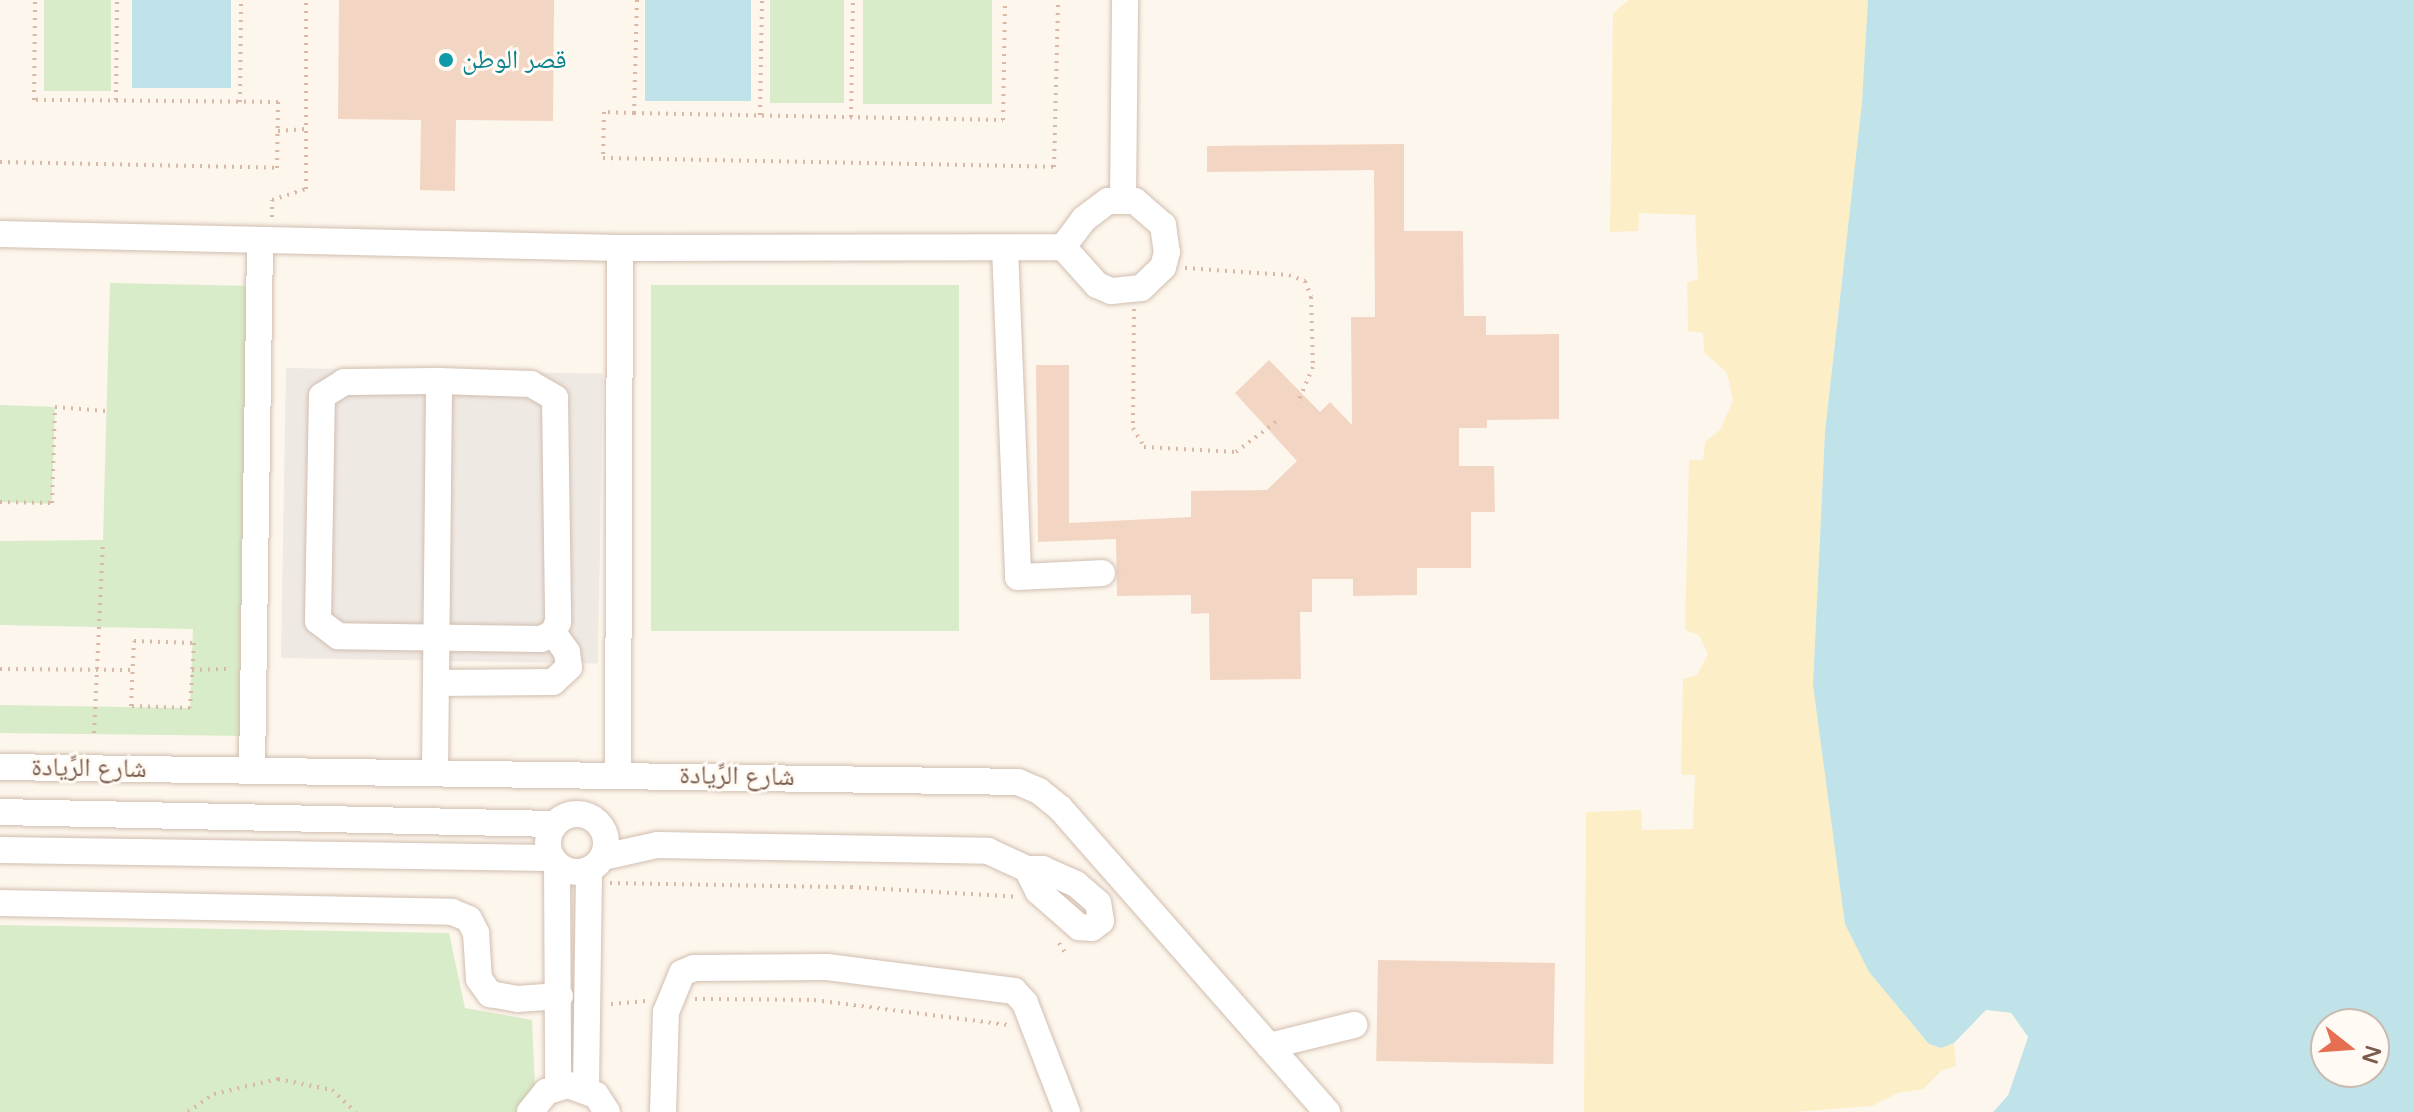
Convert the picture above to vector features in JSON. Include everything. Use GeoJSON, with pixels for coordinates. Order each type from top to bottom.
{"type":"FeatureCollection","features":[{"type":"Feature","properties":{"kind":"street"},"geometry":{"type":"LineString","coordinates":[[1123,199],[1125,0]]}},
{"type":"Feature","properties":{"kind":"street"},"geometry":{"type":"LineString","coordinates":[[0,234],[620,248],[1063,247],[1097,285],[1111,291],[1134,290],[1163,267],[1167,252],[1163,225],[1147,207],[1123,199],[1095,208],[1063,247]]}},
{"type":"Feature","properties":{"kind":"street"},"geometry":{"type":"LineString","coordinates":[[252,770],[260,241]]}},
{"type":"Feature","properties":{"kind":"street"},"geometry":{"type":"LineString","coordinates":[[618,774],[620,248]]}},
{"type":"Feature","properties":{"kind":"street"},"geometry":{"type":"LineString","coordinates":[[1005,248],[1018,577],[1102,573]]}},
{"type":"Feature","properties":{"kind":"street"},"geometry":{"type":"LineString","coordinates":[[435,772],[439,381]]}},
{"type":"Feature","properties":{"kind":"street"},"geometry":{"type":"LineString","coordinates":[[439,381],[531,384],[555,398],[558,622],[553,633],[541,639],[338,636],[322,628],[316,597],[322,396],[344,382],[439,381]]}},
{"type":"Feature","properties":{"kind":"street"},"geometry":{"type":"LineString","coordinates":[[436,683],[553,682],[569,667],[567,652],[553,633]]}},
{"type":"Feature","properties":{"kind":"street","name":"شارع الرِّيادة"},"geometry":{"type":"LineString","coordinates":[[0,767],[996,778],[1028,785],[1060,808],[1327,1112]]}},
{"type":"Feature","properties":{"kind":"street","name":"شارع الرِّيادة"},"geometry":{"type":"LineString","coordinates":[[0,812],[555,824]]}},
{"type":"Feature","properties":{"kind":"street"},"geometry":{"type":"LineString","coordinates":[[607,1112],[586,1089],[554,861],[548,840],[555,824],[581,814],[604,830],[657,845],[939,846],[1007,855],[1027,869]]}},
{"type":"Feature","properties":{"kind":"street"},"geometry":{"type":"LineString","coordinates":[[558,1086],[604,830]]}},
{"type":"Feature","properties":{"kind":"street"},"geometry":{"type":"LineString","coordinates":[[0,850],[554,861],[572,872],[657,845]]}},
{"type":"Feature","properties":{"kind":"street"},"geometry":{"type":"LineString","coordinates":[[0,903],[452,912],[469,919],[476,933],[479,979],[490,994],[517,999],[572,1001]]}},
{"type":"Feature","properties":{"kind":"street"},"geometry":{"type":"LineString","coordinates":[[663,1112],[668,998],[682,973],[694,968],[827,967],[1014,991],[1035,1028],[1067,1112]]}},
{"type":"Feature","properties":{"kind":"street"},"geometry":{"type":"LineString","coordinates":[[1269,1046],[1354,1025]]}},
{"type":"Feature","properties":{"kind":"street"},"geometry":{"type":"LineString","coordinates":[[530,1112],[546,1092],[558,1086],[586,1089]]}},
{"type":"Feature","properties":{"kind":"path"},"geometry":{"type":"LineString","coordinates":[[0,162],[277,168],[278,102],[34,100],[35,0]]}},
{"type":"Feature","properties":{"kind":"path"},"geometry":{"type":"LineString","coordinates":[[116,100],[117,0]]}},
{"type":"Feature","properties":{"kind":"path"},"geometry":{"type":"LineString","coordinates":[[240,102],[241,0]]}},
{"type":"Feature","properties":{"kind":"path"},"geometry":{"type":"LineString","coordinates":[[260,241],[260,221],[272,219],[272,200],[306,189],[306,0]]}},
{"type":"Feature","properties":{"kind":"path"},"geometry":{"type":"LineString","coordinates":[[634,113],[637,0]]}},
{"type":"Feature","properties":{"kind":"path"},"geometry":{"type":"LineString","coordinates":[[760,115],[762,0]]}},
{"type":"Feature","properties":{"kind":"path"},"geometry":{"type":"LineString","coordinates":[[851,117],[853,0]]}},
{"type":"Feature","properties":{"kind":"path"},"geometry":{"type":"LineString","coordinates":[[1005,0],[1003,120],[604,112],[603,158],[1054,167],[1058,0]]}},
{"type":"Feature","properties":{"kind":"path"},"geometry":{"type":"LineString","coordinates":[[278,131],[306,129]]}},
{"type":"Feature","properties":{"kind":"path"},"geometry":{"type":"LineString","coordinates":[[1163,267],[1289,275],[1305,281],[1311,297],[1313,367],[1297,404]]}},
{"type":"Feature","properties":{"kind":"path"},"geometry":{"type":"LineString","coordinates":[[1134,290],[1133,428],[1139,442],[1150,449],[1224,454],[1245,448],[1277,421]]}},
{"type":"Feature","properties":{"kind":"path"},"geometry":{"type":"LineString","coordinates":[[0,502],[52,503],[55,407],[106,411]]}},
{"type":"Feature","properties":{"kind":"path"},"geometry":{"type":"LineString","coordinates":[[94,733],[103,541]]}},
{"type":"Feature","properties":{"kind":"path"},"geometry":{"type":"LineString","coordinates":[[134,641],[194,643],[192,670],[190,708],[131,706],[134,641]]}},
{"type":"Feature","properties":{"kind":"path"},"geometry":{"type":"LineString","coordinates":[[192,670],[255,668]]}},
{"type":"Feature","properties":{"kind":"path"},"geometry":{"type":"LineString","coordinates":[[0,669],[132,670]]}},
{"type":"Feature","properties":{"kind":"path"},"geometry":{"type":"LineString","coordinates":[[572,1001],[668,998],[814,1000],[1035,1028]]}},
{"type":"Feature","properties":{"kind":"path"},"geometry":{"type":"LineString","coordinates":[[188,1112],[214,1094],[278,1079],[332,1090],[356,1112]]}},
{"type":"Feature","properties":{"kind":"shaded area"},"geometry":{"type":"Polygon","coordinates":[[[286,368],[603,374],[598,663],[281,658],[286,368]]]}},
{"type":"Feature","properties":{"kind":"green space"},"geometry":{"type":"Polygon","coordinates":[[[44,0],[111,0],[111,91],[44,91],[44,0]]]}},
{"type":"Feature","properties":{"kind":"green space"},"geometry":{"type":"Polygon","coordinates":[[[770,0],[844,0],[844,103],[770,103],[770,0]]]}},
{"type":"Feature","properties":{"kind":"green space"},"geometry":{"type":"Polygon","coordinates":[[[863,0],[992,0],[992,104],[863,104],[863,0]]]}},
{"type":"Feature","properties":{"kind":"green space"},"geometry":{"type":"Polygon","coordinates":[[[110,283],[258,286],[253,736],[0,733],[0,705],[190,708],[193,629],[0,625],[0,541],[103,540],[110,283]]]}},
{"type":"Feature","properties":{"kind":"green space"},"geometry":{"type":"Polygon","coordinates":[[[651,285],[959,285],[959,631],[651,631],[651,285]]]}},
{"type":"Feature","properties":{"kind":"green space"},"geometry":{"type":"Polygon","coordinates":[[[0,405],[55,407],[52,504],[0,502],[0,405]]]}},
{"type":"Feature","properties":{"kind":"green space"},"geometry":{"type":"Polygon","coordinates":[[[0,925],[449,933],[465,1008],[532,1020],[536,1112],[0,1112],[0,925]]]}},
{"type":"Feature","properties":{"kind":"sand"},"geometry":{"type":"Polygon","coordinates":[[[1629,0],[1868,0],[1862,102],[1825,432],[1813,685],[1869,972],[1929,1044],[1941,1048],[1954,1043],[1956,1066],[1941,1071],[1923,1089],[1898,1093],[1872,1106],[1793,1112],[1584,1112],[1586,812],[1641,810],[1642,830],[1693,829],[1695,775],[1681,774],[1683,679],[1697,675],[1708,654],[1699,635],[1685,630],[1689,460],[1703,460],[1705,442],[1720,430],[1733,401],[1727,373],[1704,352],[1703,333],[1688,331],[1687,283],[1698,279],[1695,215],[1639,213],[1638,231],[1610,232],[1613,13],[1629,0]]]}},
{"type":"Feature","properties":{"kind":"water"},"geometry":{"type":"Polygon","coordinates":[[[132,0],[231,0],[231,88],[132,88],[132,0]]]}},
{"type":"Feature","properties":{"kind":"water"},"geometry":{"type":"Polygon","coordinates":[[[645,0],[751,0],[751,101],[645,101],[645,0]]]}},
{"type":"Feature","properties":{"kind":"water"},"geometry":{"type":"Polygon","coordinates":[[[1868,0],[2414,0],[2414,1112],[1993,1112],[2008,1095],[2028,1037],[2011,1013],[1986,1010],[1954,1043],[1941,1048],[1929,1044],[1869,972],[1845,924],[1813,685],[1825,432],[1862,102],[1868,0]]]}},
{"type":"Feature","properties":{"kind":"pier"},"geometry":{"type":"Polygon","coordinates":[[[1986,1010],[2011,1013],[2028,1037],[2008,1095],[1993,1112],[2024,1037],[2009,1016],[1988,1014],[1955,1047],[1986,1010]]]}},
{"type":"Feature","properties":{"kind":"building","name":"قصر الوطن"},"geometry":{"type":"Polygon","coordinates":[[[339,0],[554,0],[553,121],[456,120],[455,191],[420,190],[421,120],[338,119],[339,0]]]}},
{"type":"Feature","properties":{"kind":"building"},"geometry":{"type":"Polygon","coordinates":[[[1404,144],[1404,231],[1463,231],[1464,316],[1486,316],[1486,335],[1559,334],[1559,419],[1487,420],[1487,428],[1459,428],[1459,466],[1494,466],[1495,512],[1471,512],[1471,568],[1417,568],[1417,595],[1353,596],[1353,579],[1312,579],[1312,612],[1300,612],[1301,679],[1210,680],[1209,613],[1191,614],[1191,595],[1117,596],[1116,539],[1038,542],[1036,365],[1069,365],[1069,523],[1191,517],[1191,491],[1267,490],[1297,461],[1235,393],[1269,360],[1320,412],[1330,402],[1352,425],[1351,317],[1375,317],[1374,170],[1207,172],[1207,146],[1404,144]]]}},
{"type":"Feature","properties":{"kind":"building"},"geometry":{"type":"Polygon","coordinates":[[[1378,960],[1555,963],[1553,1064],[1376,1061],[1378,960]]]}},
{"type":"Feature","properties":{"kind":"place","name":"قصر الوطن"},"geometry":{"type":"Point","coordinates":[446,60]}}]}
